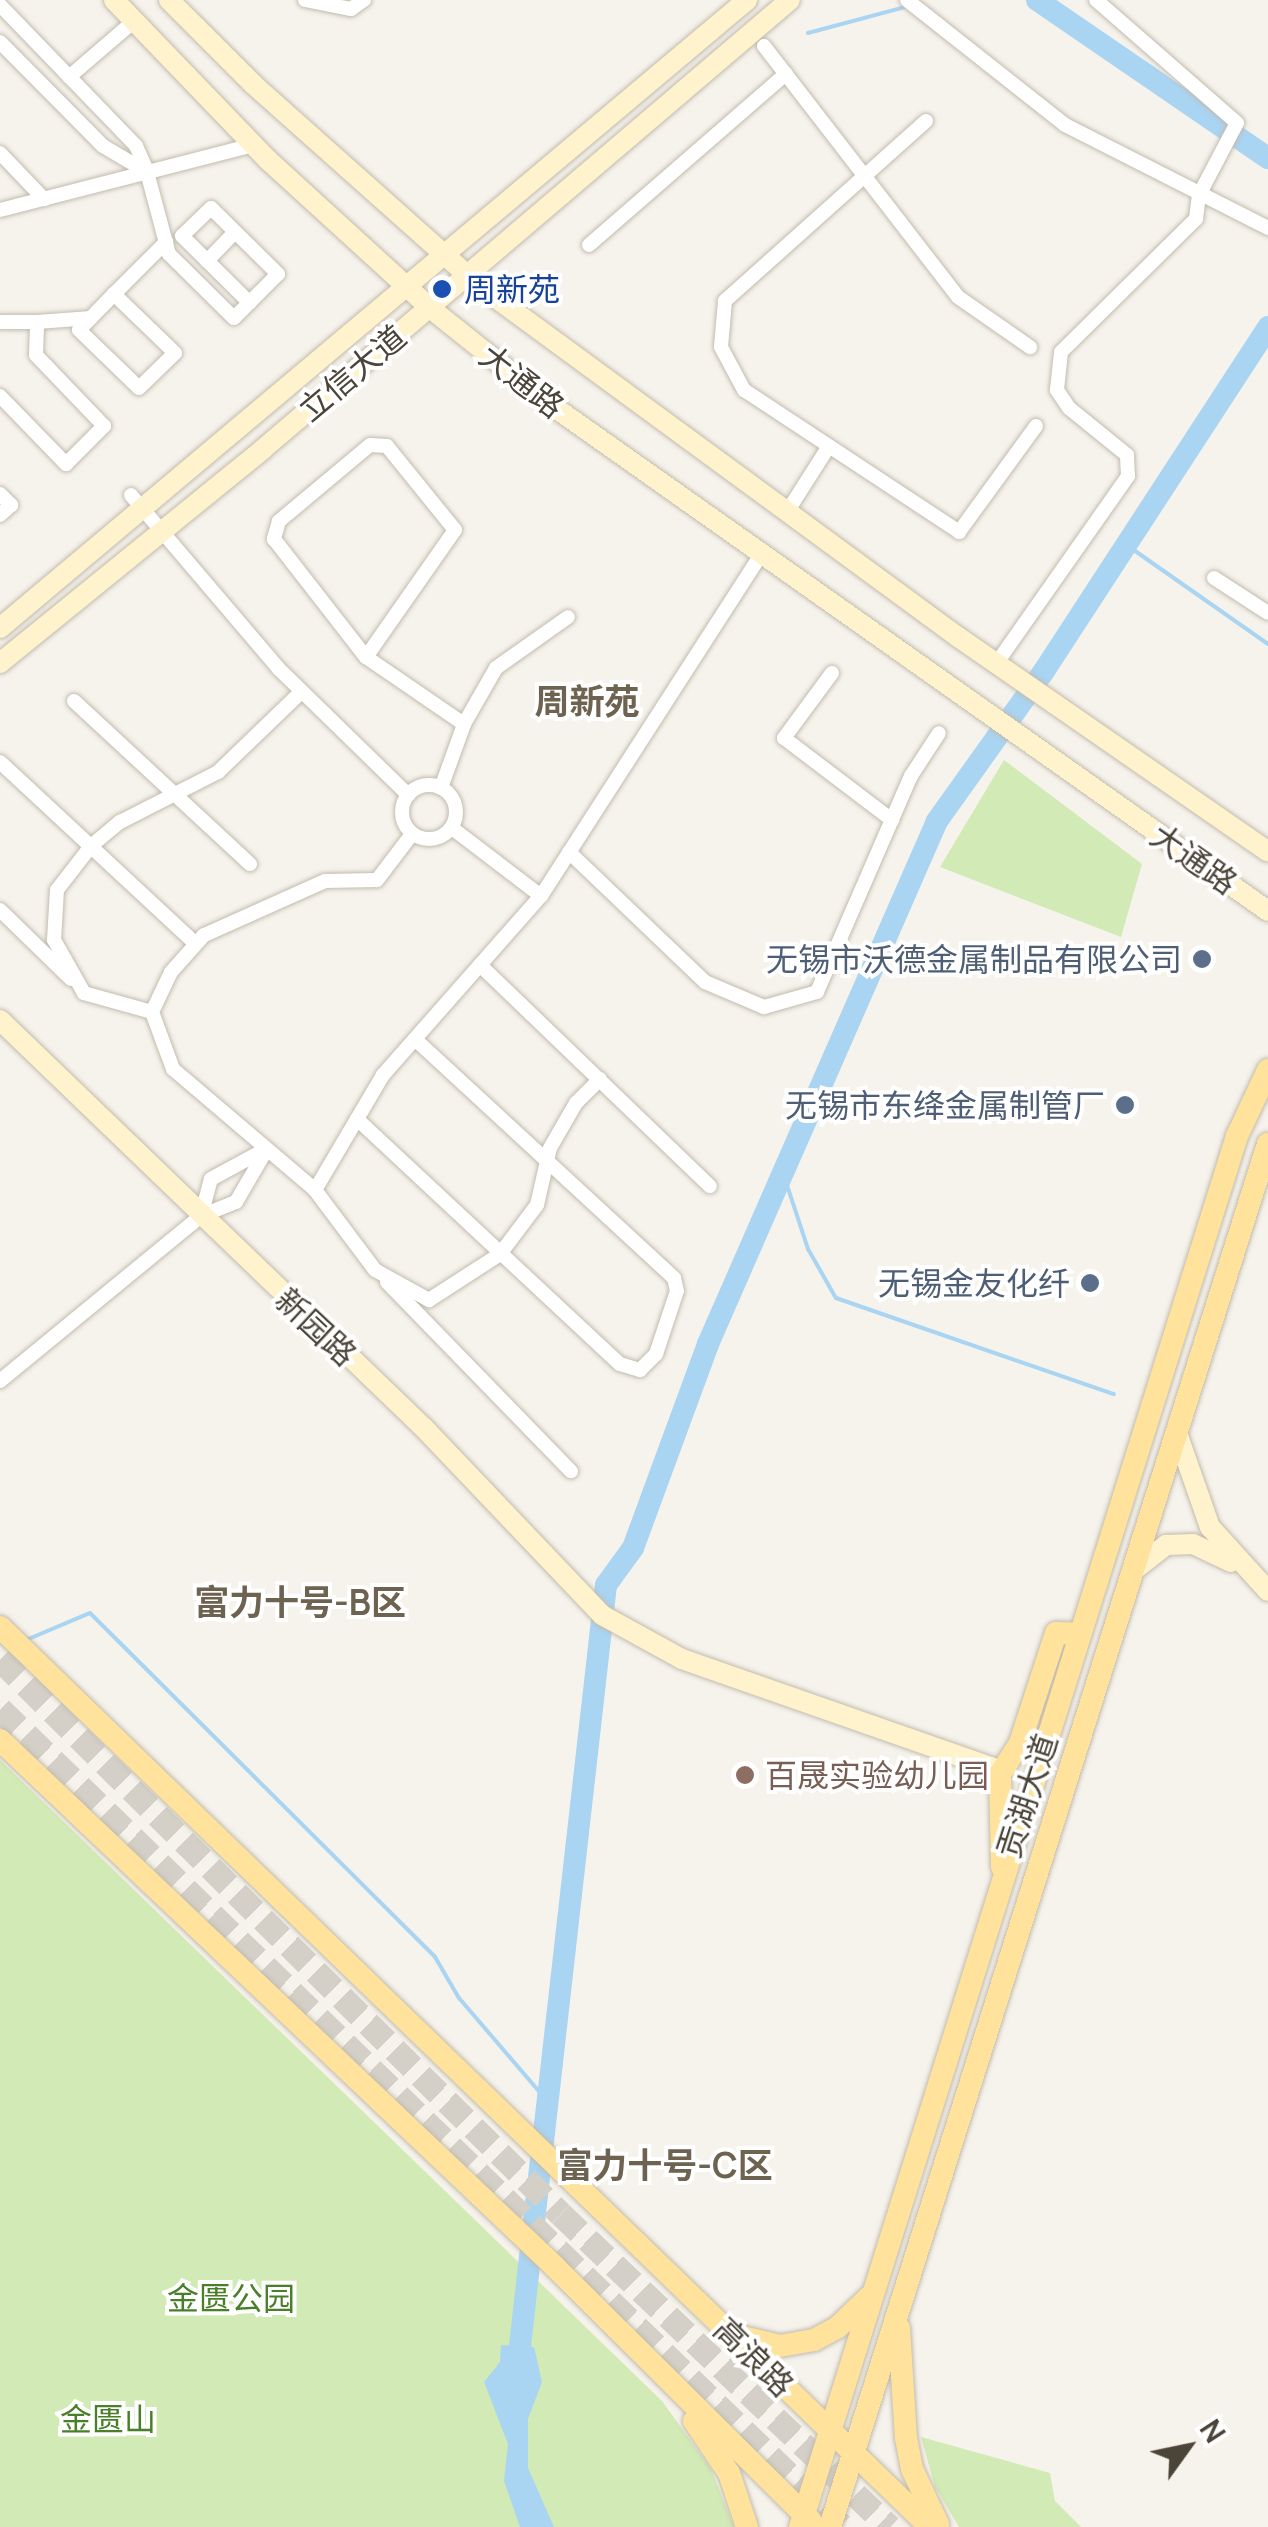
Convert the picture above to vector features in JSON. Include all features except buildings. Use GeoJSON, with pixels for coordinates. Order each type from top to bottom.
{"type":"FeatureCollection","features":[{"type":"Feature","properties":{"kind":"main road","name":"贡湖大道"},"geometry":{"type":"LineString","coordinates":[[807,2523],[829,2431],[1003,1872],[1237,1136],[1268,1070]]}},
{"type":"Feature","properties":{"kind":"main road","name":"贡湖大道"},"geometry":{"type":"LineString","coordinates":[[830,2527],[1268,1144]]}},
{"type":"Feature","properties":{"kind":"main road"},"geometry":{"type":"LineString","coordinates":[[1003,1872],[1001,1772],[1020,1743],[1056,1634],[1062,1628],[1079,1634]]}},
{"type":"Feature","properties":{"kind":"main road","name":"高浪路"},"geometry":{"type":"LineString","coordinates":[[12,1638],[930,2527]]}},
{"type":"Feature","properties":{"kind":"main road"},"geometry":{"type":"LineString","coordinates":[[0,1740],[554,2266],[807,2523]]}},
{"type":"Feature","properties":{"kind":"main road"},"geometry":{"type":"LineString","coordinates":[[731,2333],[780,2346],[814,2340],[838,2327],[874,2290]]}},
{"type":"Feature","properties":{"kind":"main road"},"geometry":{"type":"LineString","coordinates":[[898,2316],[912,2469],[940,2527]]}},
{"type":"Feature","properties":{"kind":"main road"},"geometry":{"type":"LineString","coordinates":[[651,2362],[711,2442],[746,2527]]}},
{"type":"Feature","properties":{"kind":"street","name":"大通路"},"geometry":{"type":"LineString","coordinates":[[114,0],[253,144],[408,288],[554,407],[1268,911]]}},
{"type":"Feature","properties":{"kind":"street","name":"大通路"},"geometry":{"type":"LineString","coordinates":[[169,0],[254,85],[468,276],[1000,667],[1268,852]]}},
{"type":"Feature","properties":{"kind":"street"},"geometry":{"type":"LineString","coordinates":[[305,0],[351,10],[364,0]]}},
{"type":"Feature","properties":{"kind":"street","name":"立信大道"},"geometry":{"type":"LineString","coordinates":[[0,628],[136,503],[408,288],[747,0]]}},
{"type":"Feature","properties":{"kind":"street"},"geometry":{"type":"LineString","coordinates":[[907,0],[1065,125],[1268,228]]}},
{"type":"Feature","properties":{"kind":"street"},"geometry":{"type":"LineString","coordinates":[[1000,667],[1128,476],[1127,454],[1069,408],[1058,390],[1060,352],[1196,219],[1199,195],[1237,122],[1096,0]]}},
{"type":"Feature","properties":{"kind":"street"},"geometry":{"type":"LineString","coordinates":[[0,5],[136,146],[169,254],[234,318],[250,302],[278,274],[211,208],[182,236],[250,302]]}},
{"type":"Feature","properties":{"kind":"street","name":"立信大道"},"geometry":{"type":"LineString","coordinates":[[0,662],[160,533],[789,5]]}},
{"type":"Feature","properties":{"kind":"street"},"geometry":{"type":"LineString","coordinates":[[69,77],[134,21]]}},
{"type":"Feature","properties":{"kind":"street"},"geometry":{"type":"LineString","coordinates":[[0,42],[103,146],[147,172]]}},
{"type":"Feature","properties":{"kind":"street"},"geometry":{"type":"LineString","coordinates":[[764,46],[958,297],[1030,347]]}},
{"type":"Feature","properties":{"kind":"street"},"geometry":{"type":"LineString","coordinates":[[589,245],[786,74]]}},
{"type":"Feature","properties":{"kind":"street"},"geometry":{"type":"LineString","coordinates":[[926,121],[725,301],[721,348],[744,390],[960,532],[1036,426]]}},
{"type":"Feature","properties":{"kind":"street"},"geometry":{"type":"LineString","coordinates":[[2,207],[253,144]]}},
{"type":"Feature","properties":{"kind":"street"},"geometry":{"type":"LineString","coordinates":[[0,153],[44,199]]}},
{"type":"Feature","properties":{"kind":"street"},"geometry":{"type":"LineString","coordinates":[[207,261],[235,232]]}},
{"type":"Feature","properties":{"kind":"street"},"geometry":{"type":"LineString","coordinates":[[114,294],[175,353],[139,388],[79,330],[92,318],[114,294],[166,242]]}},
{"type":"Feature","properties":{"kind":"street"},"geometry":{"type":"LineString","coordinates":[[0,322],[92,318]]}},
{"type":"Feature","properties":{"kind":"street"},"geometry":{"type":"LineString","coordinates":[[0,396],[66,464],[104,426],[36,355],[37,322]]}},
{"type":"Feature","properties":{"kind":"street"},"geometry":{"type":"LineString","coordinates":[[366,657],[455,530],[387,446],[370,445],[279,521],[274,539],[366,657],[464,724]]}},
{"type":"Feature","properties":{"kind":"street"},"geometry":{"type":"LineString","coordinates":[[787,512],[829,446]]}},
{"type":"Feature","properties":{"kind":"street"},"geometry":{"type":"LineString","coordinates":[[0,494],[11,505],[0,516]]}},
{"type":"Feature","properties":{"kind":"street"},"geometry":{"type":"LineString","coordinates":[[136,503],[301,692],[408,795]]}},
{"type":"Feature","properties":{"kind":"street"},"geometry":{"type":"LineString","coordinates":[[315,1190],[357,1118],[415,1039],[541,896],[762,552]]}},
{"type":"Feature","properties":{"kind":"street"},"geometry":{"type":"LineString","coordinates":[[1214,578],[1268,613]]}},
{"type":"Feature","properties":{"kind":"street"},"geometry":{"type":"LineString","coordinates":[[441,788],[464,724],[496,668],[568,617]]}},
{"type":"Feature","properties":{"kind":"street"},"geometry":{"type":"LineString","coordinates":[[832,673],[784,738],[892,820]]}},
{"type":"Feature","properties":{"kind":"street"},"geometry":{"type":"LineString","coordinates":[[84,993],[54,940],[57,890],[90,846],[218,772],[301,692]]}},
{"type":"Feature","properties":{"kind":"street"},"geometry":{"type":"LineString","coordinates":[[74,702],[250,864]]}},
{"type":"Feature","properties":{"kind":"street"},"geometry":{"type":"LineString","coordinates":[[569,852],[705,982],[764,1007],[817,992],[892,820],[938,733]]}},
{"type":"Feature","properties":{"kind":"street"},"geometry":{"type":"LineString","coordinates":[[0,762],[196,944]]}},
{"type":"Feature","properties":{"kind":"street"},"geometry":{"type":"LineString","coordinates":[[423,786],[441,788],[456,810],[452,828],[437,838],[412,834],[402,811],[408,795],[423,786]]}},
{"type":"Feature","properties":{"kind":"street"},"geometry":{"type":"LineString","coordinates":[[452,828],[541,896]]}},
{"type":"Feature","properties":{"kind":"street"},"geometry":{"type":"LineString","coordinates":[[412,834],[377,880],[325,881],[269,901],[196,944],[172,972],[152,1012],[173,1069],[315,1190],[375,1270],[572,1471]]}},
{"type":"Feature","properties":{"kind":"street"},"geometry":{"type":"LineString","coordinates":[[0,910],[84,993],[152,1012]]}},
{"type":"Feature","properties":{"kind":"street"},"geometry":{"type":"LineString","coordinates":[[480,965],[710,1186]]}},
{"type":"Feature","properties":{"kind":"street","name":"新园路"},"geometry":{"type":"LineString","coordinates":[[0,1023],[199,1218],[424,1428],[572,1592],[629,1637],[1001,1772]]}},
{"type":"Feature","properties":{"kind":"street"},"geometry":{"type":"LineString","coordinates":[[357,1118],[620,1364],[640,1370],[656,1354],[677,1291],[674,1278],[546,1164],[415,1039]]}},
{"type":"Feature","properties":{"kind":"street"},"geometry":{"type":"LineString","coordinates":[[375,1270],[429,1300],[500,1254],[536,1205],[546,1164],[576,1103],[600,1079]]}},
{"type":"Feature","properties":{"kind":"street"},"geometry":{"type":"LineString","coordinates":[[199,1218],[211,1179],[267,1149]]}},
{"type":"Feature","properties":{"kind":"street"},"geometry":{"type":"LineString","coordinates":[[0,1382],[199,1218],[236,1202],[267,1149]]}},
{"type":"Feature","properties":{"kind":"street"},"geometry":{"type":"LineString","coordinates":[[1177,1433],[1210,1527],[1268,1595]]}},
{"type":"Feature","properties":{"kind":"street"},"geometry":{"type":"LineString","coordinates":[[1129,1574],[1166,1545],[1193,1544],[1224,1556],[1268,1595]]}},
{"type":"Feature","properties":{"kind":"green space"},"geometry":{"type":"Polygon","coordinates":[[[1004,760],[1142,864],[1121,937],[940,867],[1004,760]]]}},
{"type":"Feature","properties":{"kind":"green space","name":"金匮公园"},"geometry":{"type":"Polygon","coordinates":[[[0,1760],[662,2401],[711,2469],[734,2527],[0,2527],[0,1760]]]}},
{"type":"Feature","properties":{"kind":"green space"},"geometry":{"type":"Polygon","coordinates":[[[921,2437],[1050,2473],[1055,2501],[1081,2527],[959,2527],[935,2487],[921,2437]]]}},
{"type":"Feature","properties":{"kind":"water"},"geometry":{"type":"Polygon","coordinates":[[[501,2345],[534,2347],[542,2382],[528,2419],[528,2468],[554,2527],[520,2527],[504,2481],[508,2444],[484,2382],[500,2362],[501,2345]]]}},
{"type":"Feature","properties":{"kind":"waterway"},"geometry":{"type":"LineString","coordinates":[[1037,0],[1268,158]]}},
{"type":"Feature","properties":{"kind":"waterway"},"geometry":{"type":"LineString","coordinates":[[808,33],[909,6]]}},
{"type":"Feature","properties":{"kind":"waterway"},"geometry":{"type":"LineString","coordinates":[[517,2372],[606,1585],[633,1548],[708,1344],[937,821],[1044,671],[1268,327]]}},
{"type":"Feature","properties":{"kind":"waterway"},"geometry":{"type":"LineString","coordinates":[[1128,546],[1268,644]]}},
{"type":"Feature","properties":{"kind":"waterway"},"geometry":{"type":"LineString","coordinates":[[784,1176],[808,1249],[836,1298],[1114,1394]]}},
{"type":"Feature","properties":{"kind":"waterway"},"geometry":{"type":"LineString","coordinates":[[26,1640],[90,1613],[435,1957],[459,1998],[549,2103]]}},
{"type":"Feature","properties":{"kind":"tunnel"},"geometry":{"type":"LineString","coordinates":[[0,1659],[561,2214],[890,2527]]}},
{"type":"Feature","properties":{"kind":"tunnel"},"geometry":{"type":"LineString","coordinates":[[0,1709],[843,2527]]}},
{"type":"Feature","properties":{"kind":"place","name":"周新苑"},"geometry":{"type":"Point","coordinates":[442,289]}},
{"type":"Feature","properties":{"kind":"place","name":"无锡市沃德金属制品有限公司"},"geometry":{"type":"Point","coordinates":[1202,959]}},
{"type":"Feature","properties":{"kind":"place","name":"无锡市东绛金属制管厂"},"geometry":{"type":"Point","coordinates":[1125,1105]}},
{"type":"Feature","properties":{"kind":"place","name":"无锡金友化纤"},"geometry":{"type":"Point","coordinates":[1090,1283]}},
{"type":"Feature","properties":{"kind":"place","name":"百晟实验幼儿园"},"geometry":{"type":"Point","coordinates":[745,1775]}},
{"type":"Feature","properties":{"kind":"district","name":"周新苑"},"geometry":{"type":"Point","coordinates":[587,701]}},
{"type":"Feature","properties":{"kind":"district","name":"富力十号-B区"},"geometry":{"type":"Point","coordinates":[300,1602]}},
{"type":"Feature","properties":{"kind":"district","name":"富力十号-C区"},"geometry":{"type":"Point","coordinates":[665,2165]}},
{"type":"Feature","properties":{"kind":"park label","name":"金匮山"},"geometry":{"type":"Point","coordinates":[108,2419]}}]}
